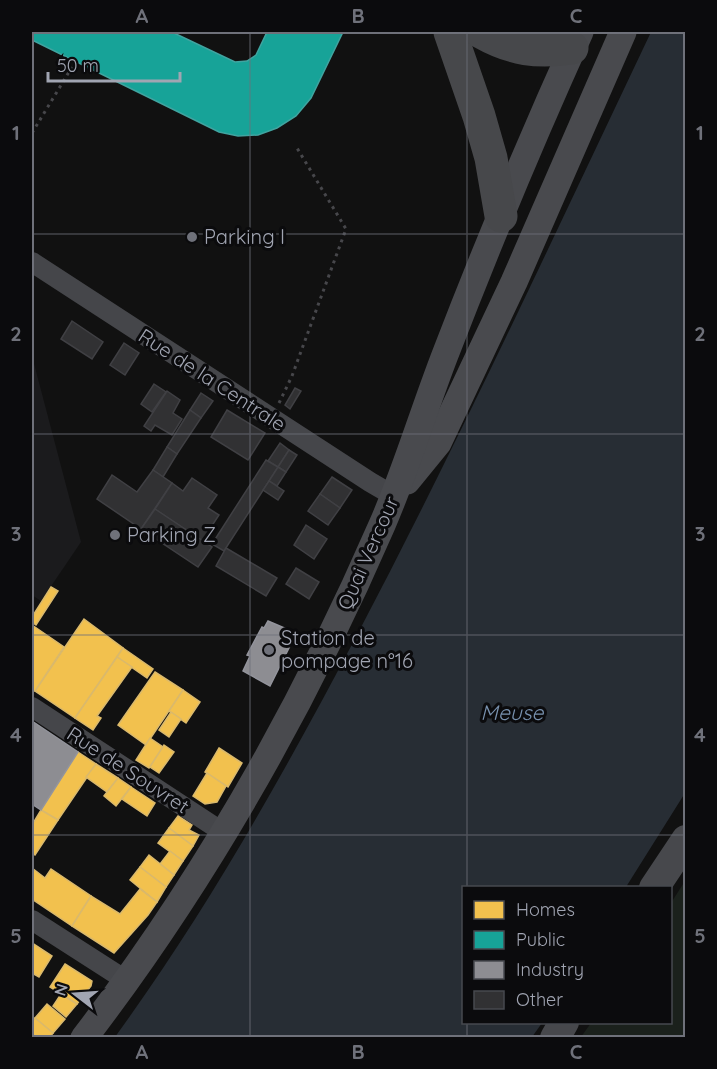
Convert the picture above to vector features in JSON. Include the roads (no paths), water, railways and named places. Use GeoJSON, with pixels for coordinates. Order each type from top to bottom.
{"type":"FeatureCollection","features":[{"type":"Feature","properties":{"kind":"highway"},"geometry":{"type":"LineString","coordinates":[[450,32],[485,137],[501,216]]}},
{"type":"Feature","properties":{"kind":"highway"},"geometry":{"type":"LineString","coordinates":[[481,32],[504,43],[528,50],[547,52],[576,40]]}},
{"type":"Feature","properties":{"kind":"main road"},"geometry":{"type":"LineString","coordinates":[[394,495],[438,443],[514,282],[623,32]]}},
{"type":"Feature","properties":{"kind":"main road","name":"Quai Vercour"},"geometry":{"type":"LineString","coordinates":[[84,1038],[176,910],[224,833],[278,739],[322,652],[394,495],[445,355],[576,40]]}},
{"type":"Feature","properties":{"kind":"main road"},"geometry":{"type":"LineString","coordinates":[[655,886],[686,840]]}},
{"type":"Feature","properties":{"kind":"main road"},"geometry":{"type":"LineString","coordinates":[[555,1038],[563,1024]]}},
{"type":"Feature","properties":{"kind":"street","name":"Rue de la Centrale"},"geometry":{"type":"LineString","coordinates":[[32,262],[370,482],[394,495]]}},
{"type":"Feature","properties":{"kind":"street","name":"Rue de Souvret"},"geometry":{"type":"LineString","coordinates":[[32,706],[224,833]]}},
{"type":"Feature","properties":{"kind":"street"},"geometry":{"type":"LineString","coordinates":[[32,920],[127,981]]}},
{"type":"Feature","properties":{"kind":"water","name":"Meuse"},"geometry":{"type":"Polygon","coordinates":[[[651,32],[686,32],[685,793],[627,886],[462,886],[462,1024],[541,1024],[532,1037],[115,1037],[182,940],[213,890],[329,687],[396,561],[651,32]]]}},
{"type":"Feature","properties":{"kind":"place","name":"Parking I"},"geometry":{"type":"Point","coordinates":[192,237]}},
{"type":"Feature","properties":{"kind":"place","name":"Parking Z"},"geometry":{"type":"Point","coordinates":[115,535]}},
{"type":"Feature","properties":{"kind":"place","name":"Station de pompage n°16"},"geometry":{"type":"Point","coordinates":[269,650]}}]}
